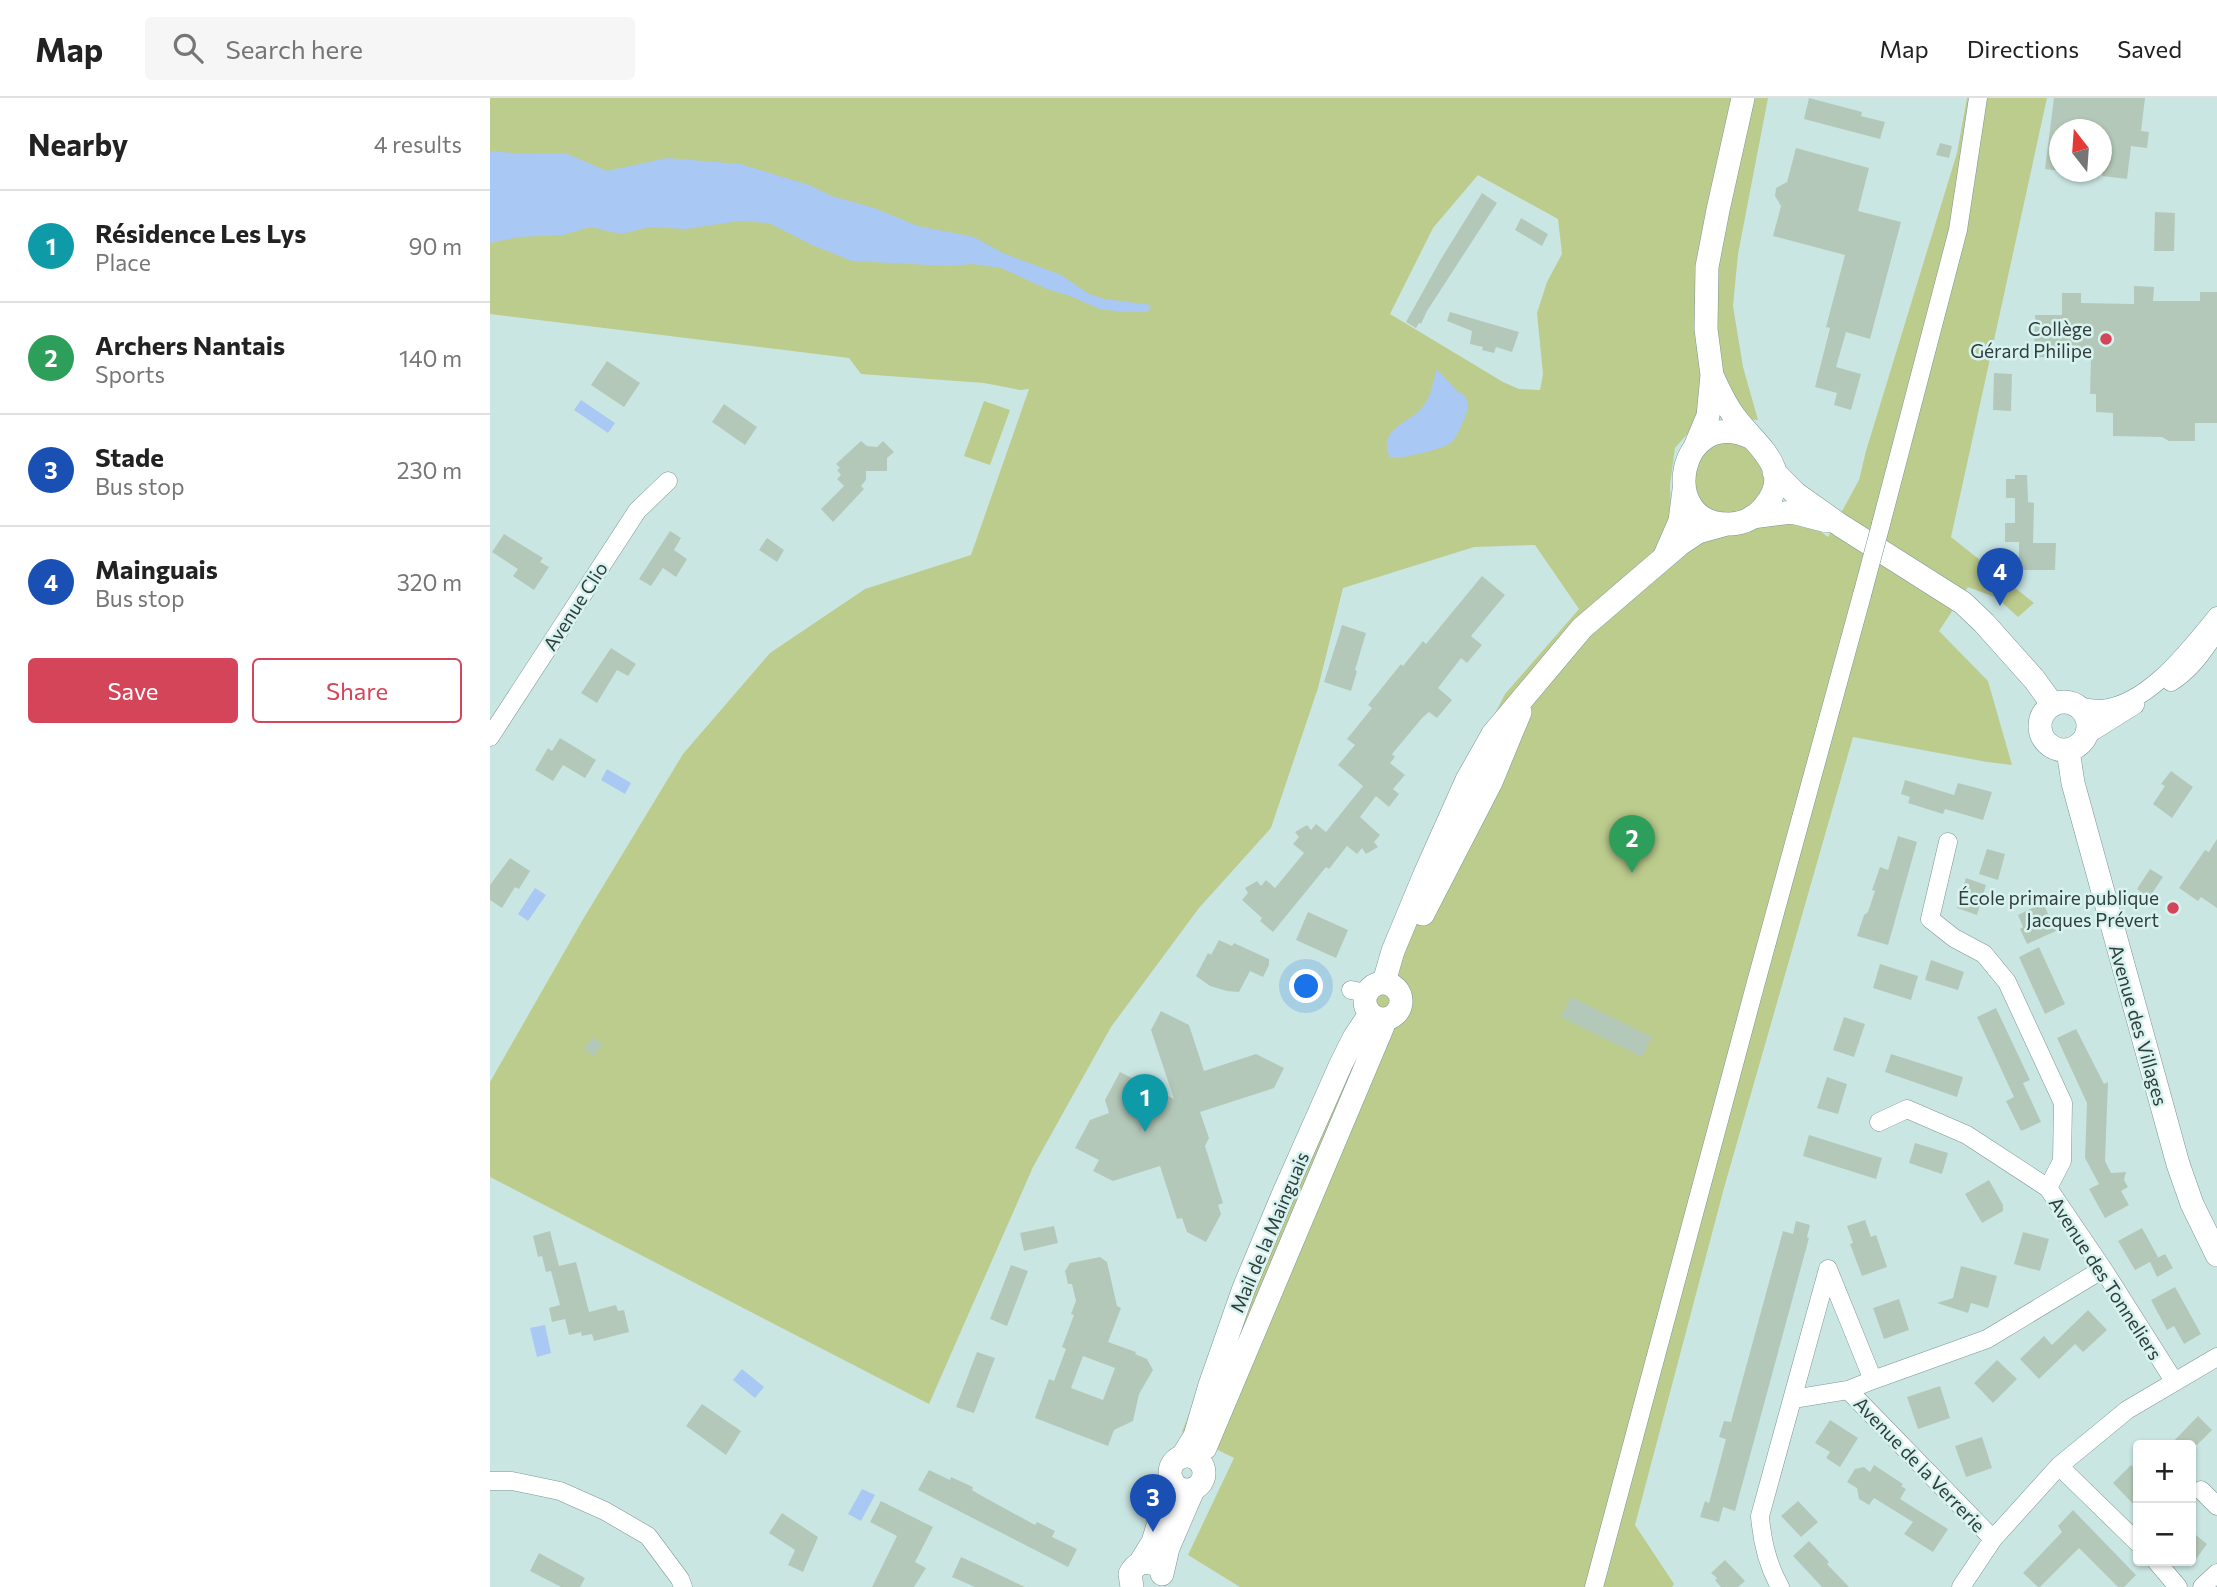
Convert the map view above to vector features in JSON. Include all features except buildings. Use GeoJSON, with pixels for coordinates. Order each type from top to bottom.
{"type":"FeatureCollection","features":[{"type":"Feature","properties":{"kind":"street"},"geometry":{"type":"LineString","coordinates":[[1743,98],[1707,267],[1706,329],[1712,375],[1708,416],[1684,468],[1684,490],[1691,504],[1712,521],[1727,524],[1752,517],[1791,512],[1840,525]]}},
{"type":"Feature","properties":{"kind":"street"},"geometry":{"type":"LineString","coordinates":[[1594,1587],[1709,1164],[1784,874],[1862,596],[1958,230],[1978,98]]}},
{"type":"Feature","properties":{"kind":"street"},"geometry":{"type":"LineString","coordinates":[[1712,375],[1731,411],[1752,439],[1769,455],[1774,472],[1774,488],[1768,502],[1752,517]]}},
{"type":"Feature","properties":{"kind":"street"},"geometry":{"type":"LineString","coordinates":[[1695,447],[1708,437],[1723,433],[1736,433],[1752,439]]}},
{"type":"Feature","properties":{"kind":"street"},"geometry":{"type":"LineString","coordinates":[[1774,472],[1795,493],[1840,525],[1963,603],[1984,623],[2053,705]]}},
{"type":"Feature","properties":{"kind":"street","name":"Avenue Clio"},"geometry":{"type":"LineString","coordinates":[[490,737],[637,511],[668,481]]}},
{"type":"Feature","properties":{"kind":"street","name":"Mail de la Mainguais"},"geometry":{"type":"LineString","coordinates":[[1665,555],[1680,522],[1684,490]]}},
{"type":"Feature","properties":{"kind":"street","name":"Mail de la Mainguais"},"geometry":{"type":"LineString","coordinates":[[1191,1459],[1357,1087],[1382,1026],[1374,997],[1467,780],[1493,734],[1582,628],[1646,575],[1665,555],[1698,532],[1727,524]]}},
{"type":"Feature","properties":{"kind":"street"},"geometry":{"type":"LineString","coordinates":[[2080,707],[2089,723],[2082,742],[2068,750],[2052,746],[2042,733],[2042,717],[2053,705],[2067,702],[2080,707],[2102,709],[2125,703],[2174,666],[2217,616]]}},
{"type":"Feature","properties":{"kind":"street"},"geometry":{"type":"LineString","coordinates":[[2087,733],[2180,677],[2199,657],[2217,631]]}},
{"type":"Feature","properties":{"kind":"street","name":"Avenue des Villages"},"geometry":{"type":"LineString","coordinates":[[2068,750],[2073,783],[2178,1164],[2192,1204],[2217,1255]]}},
{"type":"Feature","properties":{"kind":"street","name":"Avenue des Tonneliers"},"geometry":{"type":"LineString","coordinates":[[1948,842],[1930,919],[1954,939],[1984,954],[2007,982],[2063,1103],[2062,1161],[2048,1188],[2174,1381]]}},
{"type":"Feature","properties":{"kind":"street"},"geometry":{"type":"LineString","coordinates":[[1879,1122],[1906,1109],[1967,1135],[2048,1188]]}},
{"type":"Feature","properties":{"kind":"street"},"geometry":{"type":"LineString","coordinates":[[1780,1587],[1770,1569],[1762,1540],[1760,1516],[1828,1269],[1873,1380]]}},
{"type":"Feature","properties":{"kind":"street"},"geometry":{"type":"LineString","coordinates":[[1793,1399],[1848,1390],[1987,1339],[2103,1269]]}},
{"type":"Feature","properties":{"kind":"street"},"geometry":{"type":"LineString","coordinates":[[1961,1587],[1993,1539],[2059,1466],[2127,1410],[2217,1357]]}},
{"type":"Feature","properties":{"kind":"street","name":"Avenue de la Verrerie"},"geometry":{"type":"LineString","coordinates":[[1848,1390],[1993,1539]]}},
{"type":"Feature","properties":{"kind":"street"},"geometry":{"type":"LineString","coordinates":[[1161,1581],[1168,1548],[1193,1490],[1201,1484],[1205,1475],[1203,1467],[1191,1459],[1172,1465],[1172,1480],[1180,1489],[1193,1490]]}},
{"type":"Feature","properties":{"kind":"street"},"geometry":{"type":"LineString","coordinates":[[2059,1466],[2133,1538]]}},
{"type":"Feature","properties":{"kind":"street"},"geometry":{"type":"LineString","coordinates":[[1132,1587],[1130,1574],[1153,1542],[1172,1480]]}},
{"type":"Feature","properties":{"kind":"street"},"geometry":{"type":"LineString","coordinates":[[490,1481],[512,1481],[560,1490],[605,1511],[648,1536],[683,1587]]}},
{"type":"Feature","properties":{"kind":"street"},"geometry":{"type":"LineString","coordinates":[[2201,1490],[2217,1506]]}},
{"type":"Feature","properties":{"kind":"street"},"geometry":{"type":"LineString","coordinates":[[1140,1563],[1156,1565],[1161,1581]]}},
{"type":"Feature","properties":{"kind":"street"},"geometry":{"type":"LineString","coordinates":[[2159,1566],[2170,1584]]}},
{"type":"Feature","properties":{"kind":"street"},"geometry":{"type":"LineString","coordinates":[[2202,1587],[2217,1573]]}},
{"type":"Feature","properties":{"kind":"green space"},"geometry":{"type":"Polygon","coordinates":[[[490,98],[1768,98],[1738,254],[1733,306],[1743,367],[1758,420],[1720,418],[1696,424],[1675,448],[1670,485],[1671,514],[1685,533],[1775,521],[1809,523],[1828,537],[1859,480],[1957,153],[1967,98],[2047,98],[1951,537],[2034,603],[2018,617],[1997,598],[1968,587],[1939,631],[1988,681],[2012,765],[1853,737],[1724,1188],[1635,1525],[1674,1584],[1672,1587],[1240,1587],[1188,1555],[1234,1458],[1182,1432],[1239,1286],[1468,766],[1505,694],[1579,609],[1535,545],[1474,547],[1343,588],[1318,688],[1271,828],[1199,908],[1111,1027],[1033,1167],[929,1404],[490,1177],[490,1082],[582,921],[683,754],[770,653],[865,589],[971,555],[1029,389],[861,374],[849,358],[490,314],[490,98]],[[1478,175],[1433,228],[1390,314],[1503,382],[1519,389],[1540,390],[1543,374],[1537,313],[1547,282],[1562,254],[1558,219],[1478,175]]]}},
{"type":"Feature","properties":{"kind":"green space"},"geometry":{"type":"Polygon","coordinates":[[[984,401],[1010,410],[990,465],[964,456],[984,401]]]}},
{"type":"Feature","properties":{"kind":"green space"},"geometry":{"type":"Polygon","coordinates":[[[1736,441],[1758,454],[1765,479],[1763,490],[1757,503],[1736,514],[1708,510],[1693,490],[1693,464],[1710,445],[1736,441]]]}},
{"type":"Feature","properties":{"kind":"water"},"geometry":{"type":"Polygon","coordinates":[[[490,151],[565,153],[607,171],[667,158],[740,164],[809,185],[832,196],[874,208],[918,226],[974,237],[1003,253],[1061,275],[1089,294],[1105,299],[1151,305],[1148,312],[1100,309],[1001,268],[972,264],[948,266],[852,261],[812,245],[769,223],[739,221],[686,229],[650,227],[621,234],[590,227],[563,235],[519,237],[490,243],[490,151]]]}},
{"type":"Feature","properties":{"kind":"water"},"geometry":{"type":"Polygon","coordinates":[[[1437,369],[1465,396],[1467,402],[1466,414],[1457,434],[1453,441],[1442,447],[1390,458],[1388,439],[1392,432],[1426,402],[1437,369]]]}},
{"type":"Feature","properties":{"kind":"water"},"geometry":{"type":"Polygon","coordinates":[[[581,400],[615,423],[608,433],[574,410],[581,400]]]}},
{"type":"Feature","properties":{"kind":"water"},"geometry":{"type":"Polygon","coordinates":[[[607,769],[631,783],[625,794],[601,780],[607,769]]]}},
{"type":"Feature","properties":{"kind":"water"},"geometry":{"type":"Polygon","coordinates":[[[535,888],[546,895],[528,921],[518,914],[535,888]]]}},
{"type":"Feature","properties":{"kind":"water"},"geometry":{"type":"Polygon","coordinates":[[[545,1325],[551,1353],[537,1357],[530,1328],[545,1325]]]}},
{"type":"Feature","properties":{"kind":"water"},"geometry":{"type":"Polygon","coordinates":[[[742,1369],[764,1387],[755,1398],[733,1380],[742,1369]]]}},
{"type":"Feature","properties":{"kind":"water"},"geometry":{"type":"Polygon","coordinates":[[[862,1489],[875,1495],[861,1521],[848,1514],[862,1489]]]}},
{"type":"Feature","properties":{"kind":"place","name":"Collège Gérard Philipe"},"geometry":{"type":"Point","coordinates":[2106,339]}},
{"type":"Feature","properties":{"kind":"place","name":"Mainguais"},"geometry":{"type":"Point","coordinates":[2000,606]}},
{"type":"Feature","properties":{"kind":"place","name":"Archers Nantais"},"geometry":{"type":"Point","coordinates":[1632,873]}},
{"type":"Feature","properties":{"kind":"place","name":"École primaire publique Jacques Prévert"},"geometry":{"type":"Point","coordinates":[2173,908]}},
{"type":"Feature","properties":{"kind":"place","name":"Résidence Les Lys"},"geometry":{"type":"Point","coordinates":[1145,1132]}},
{"type":"Feature","properties":{"kind":"place","name":"Stade"},"geometry":{"type":"Point","coordinates":[1153,1532]}}]}
